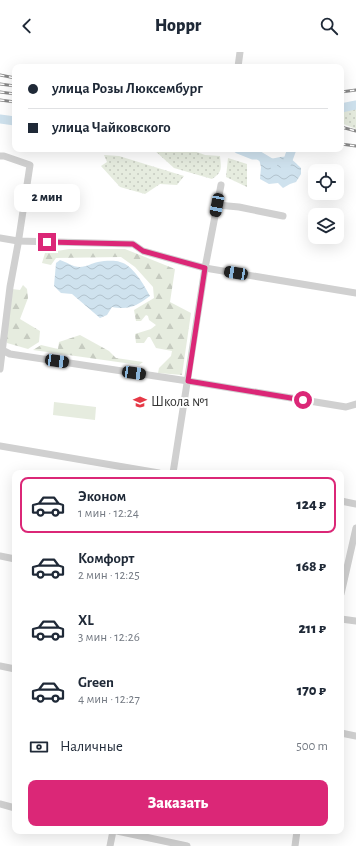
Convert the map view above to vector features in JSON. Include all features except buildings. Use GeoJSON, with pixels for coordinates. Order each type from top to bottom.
{"type":"FeatureCollection","features":[{"type":"Feature","properties":{"kind":"street"},"geometry":{"type":"LineString","coordinates":[[238,64],[240,52]]}},
{"type":"Feature","properties":{"kind":"street"},"geometry":{"type":"LineString","coordinates":[[0,156],[30,165],[10,287],[1,350],[0,369]]}},
{"type":"Feature","properties":{"kind":"street"},"geometry":{"type":"LineString","coordinates":[[173,470],[205,268],[221,184]]}},
{"type":"Feature","properties":{"kind":"street"},"geometry":{"type":"LineString","coordinates":[[217,205],[239,207],[283,216]]}},
{"type":"Feature","properties":{"kind":"street"},"geometry":{"type":"LineString","coordinates":[[0,238],[18,241],[133,244],[143,251],[205,268],[356,293]]}},
{"type":"Feature","properties":{"kind":"street"},"geometry":{"type":"LineString","coordinates":[[1,350],[10,354],[346,407],[356,404]]}},
{"type":"Feature","properties":{"kind":"street"},"geometry":{"type":"LineString","coordinates":[[0,446],[141,470]]}},
{"type":"Feature","properties":{"kind":"street"},"geometry":{"type":"LineString","coordinates":[[344,502],[356,504]]}},
{"type":"Feature","properties":{"kind":"street"},"geometry":{"type":"LineString","coordinates":[[344,581],[356,528]]}},
{"type":"Feature","properties":{"kind":"street"},"geometry":{"type":"LineString","coordinates":[[0,556],[12,558]]}},
{"type":"Feature","properties":{"kind":"street"},"geometry":{"type":"LineString","coordinates":[[344,619],[356,621]]}},
{"type":"Feature","properties":{"kind":"street"},"geometry":{"type":"LineString","coordinates":[[0,666],[12,668]]}},
{"type":"Feature","properties":{"kind":"street"},"geometry":{"type":"LineString","coordinates":[[344,734],[356,736]]}},
{"type":"Feature","properties":{"kind":"street"},"geometry":{"type":"LineString","coordinates":[[0,804],[12,807]]}},
{"type":"Feature","properties":{"kind":"street"},"geometry":{"type":"LineString","coordinates":[[110,846],[112,834]]}},
{"type":"Feature","properties":{"kind":"street"},"geometry":{"type":"LineString","coordinates":[[131,834],[187,846]]}},
{"type":"Feature","properties":{"kind":"street"},"geometry":{"type":"LineString","coordinates":[[295,846],[297,834]]}},
{"type":"Feature","properties":{"kind":"green space"},"geometry":{"type":"Polygon","coordinates":[[[356,109],[356,129],[344,124],[344,110],[356,109]]]}},
{"type":"Feature","properties":{"kind":"green space"},"geometry":{"type":"Polygon","coordinates":[[[156,152],[197,152],[205,155],[220,156],[220,172],[212,179],[174,168],[156,152]]]}},
{"type":"Feature","properties":{"kind":"green space"},"geometry":{"type":"Polygon","coordinates":[[[104,155],[119,156],[184,176],[177,185],[160,184],[145,194],[120,187],[101,166],[107,162],[104,155]]]}},
{"type":"Feature","properties":{"kind":"green space"},"geometry":{"type":"Polygon","coordinates":[[[228,158],[247,164],[247,187],[226,177],[228,158]]]}},
{"type":"Feature","properties":{"kind":"green space"},"geometry":{"type":"Polygon","coordinates":[[[69,249],[125,249],[175,269],[170,302],[191,313],[182,375],[158,373],[159,368],[171,356],[172,351],[156,348],[150,337],[148,337],[144,343],[136,343],[135,334],[151,329],[156,325],[149,320],[148,316],[146,315],[141,321],[136,321],[134,310],[154,298],[153,287],[135,267],[121,257],[56,258],[51,265],[42,263],[45,253],[69,249]]]}},
{"type":"Feature","properties":{"kind":"green space"},"geometry":{"type":"Polygon","coordinates":[[[23,285],[27,289],[28,298],[20,319],[40,331],[39,342],[28,349],[7,343],[7,322],[12,289],[20,290],[23,285]]]}},
{"type":"Feature","properties":{"kind":"green space"},"geometry":{"type":"Polygon","coordinates":[[[80,335],[109,351],[116,358],[143,362],[139,365],[33,350],[41,345],[58,349],[59,342],[80,335]]]}},
{"type":"Feature","properties":{"kind":"green space"},"geometry":{"type":"Polygon","coordinates":[[[54,402],[96,407],[95,420],[53,415],[54,402]]]}},
{"type":"Feature","properties":{"kind":"water"},"geometry":{"type":"Polygon","coordinates":[[[258,155],[270,159],[287,157],[293,160],[301,168],[301,174],[296,182],[283,188],[278,183],[269,184],[260,179],[261,167],[258,155]]]}},
{"type":"Feature","properties":{"kind":"water"},"geometry":{"type":"Polygon","coordinates":[[[60,260],[80,267],[106,261],[118,261],[134,271],[150,296],[132,306],[124,308],[112,307],[107,315],[100,318],[72,294],[61,293],[54,286],[56,263],[60,260]]]}},
{"type":"Feature","properties":{"kind":"waterway"},"geometry":{"type":"LineString","coordinates":[[344,107],[356,105]]}},
{"type":"Feature","properties":{"kind":"waterway"},"geometry":{"type":"LineString","coordinates":[[0,119],[12,121]]}},
{"type":"Feature","properties":{"kind":"waterway"},"geometry":{"type":"LineString","coordinates":[[246,152],[258,155],[273,164]]}},
{"type":"Feature","properties":{"kind":"waterway"},"geometry":{"type":"LineString","coordinates":[[285,168],[291,152]]}},
{"type":"Feature","properties":{"kind":"railway"},"geometry":{"type":"LineString","coordinates":[[0,75],[12,77]]}},
{"type":"Feature","properties":{"kind":"railway"},"geometry":{"type":"LineString","coordinates":[[0,84],[12,86]]}},
{"type":"Feature","properties":{"kind":"railway"},"geometry":{"type":"LineString","coordinates":[[344,92],[356,90]]}},
{"type":"Feature","properties":{"kind":"railway"},"geometry":{"type":"LineString","coordinates":[[0,92],[12,94]]}},
{"type":"Feature","properties":{"kind":"railway"},"geometry":{"type":"LineString","coordinates":[[0,100],[12,102]]}},
{"type":"Feature","properties":{"kind":"railway"},"geometry":{"type":"LineString","coordinates":[[344,128],[356,131]]}},
{"type":"Feature","properties":{"kind":"railway"},"geometry":{"type":"LineString","coordinates":[[344,144],[356,146]]}},
{"type":"Feature","properties":{"kind":"place","name":"Школа №1"},"geometry":{"type":"Point","coordinates":[140,402]}},
{"type":"Feature","properties":{"kind":"route"},"geometry":{"type":"LineString","coordinates":[[47,242],[133,244],[143,251],[205,268],[188,381],[303,400]]}}]}
